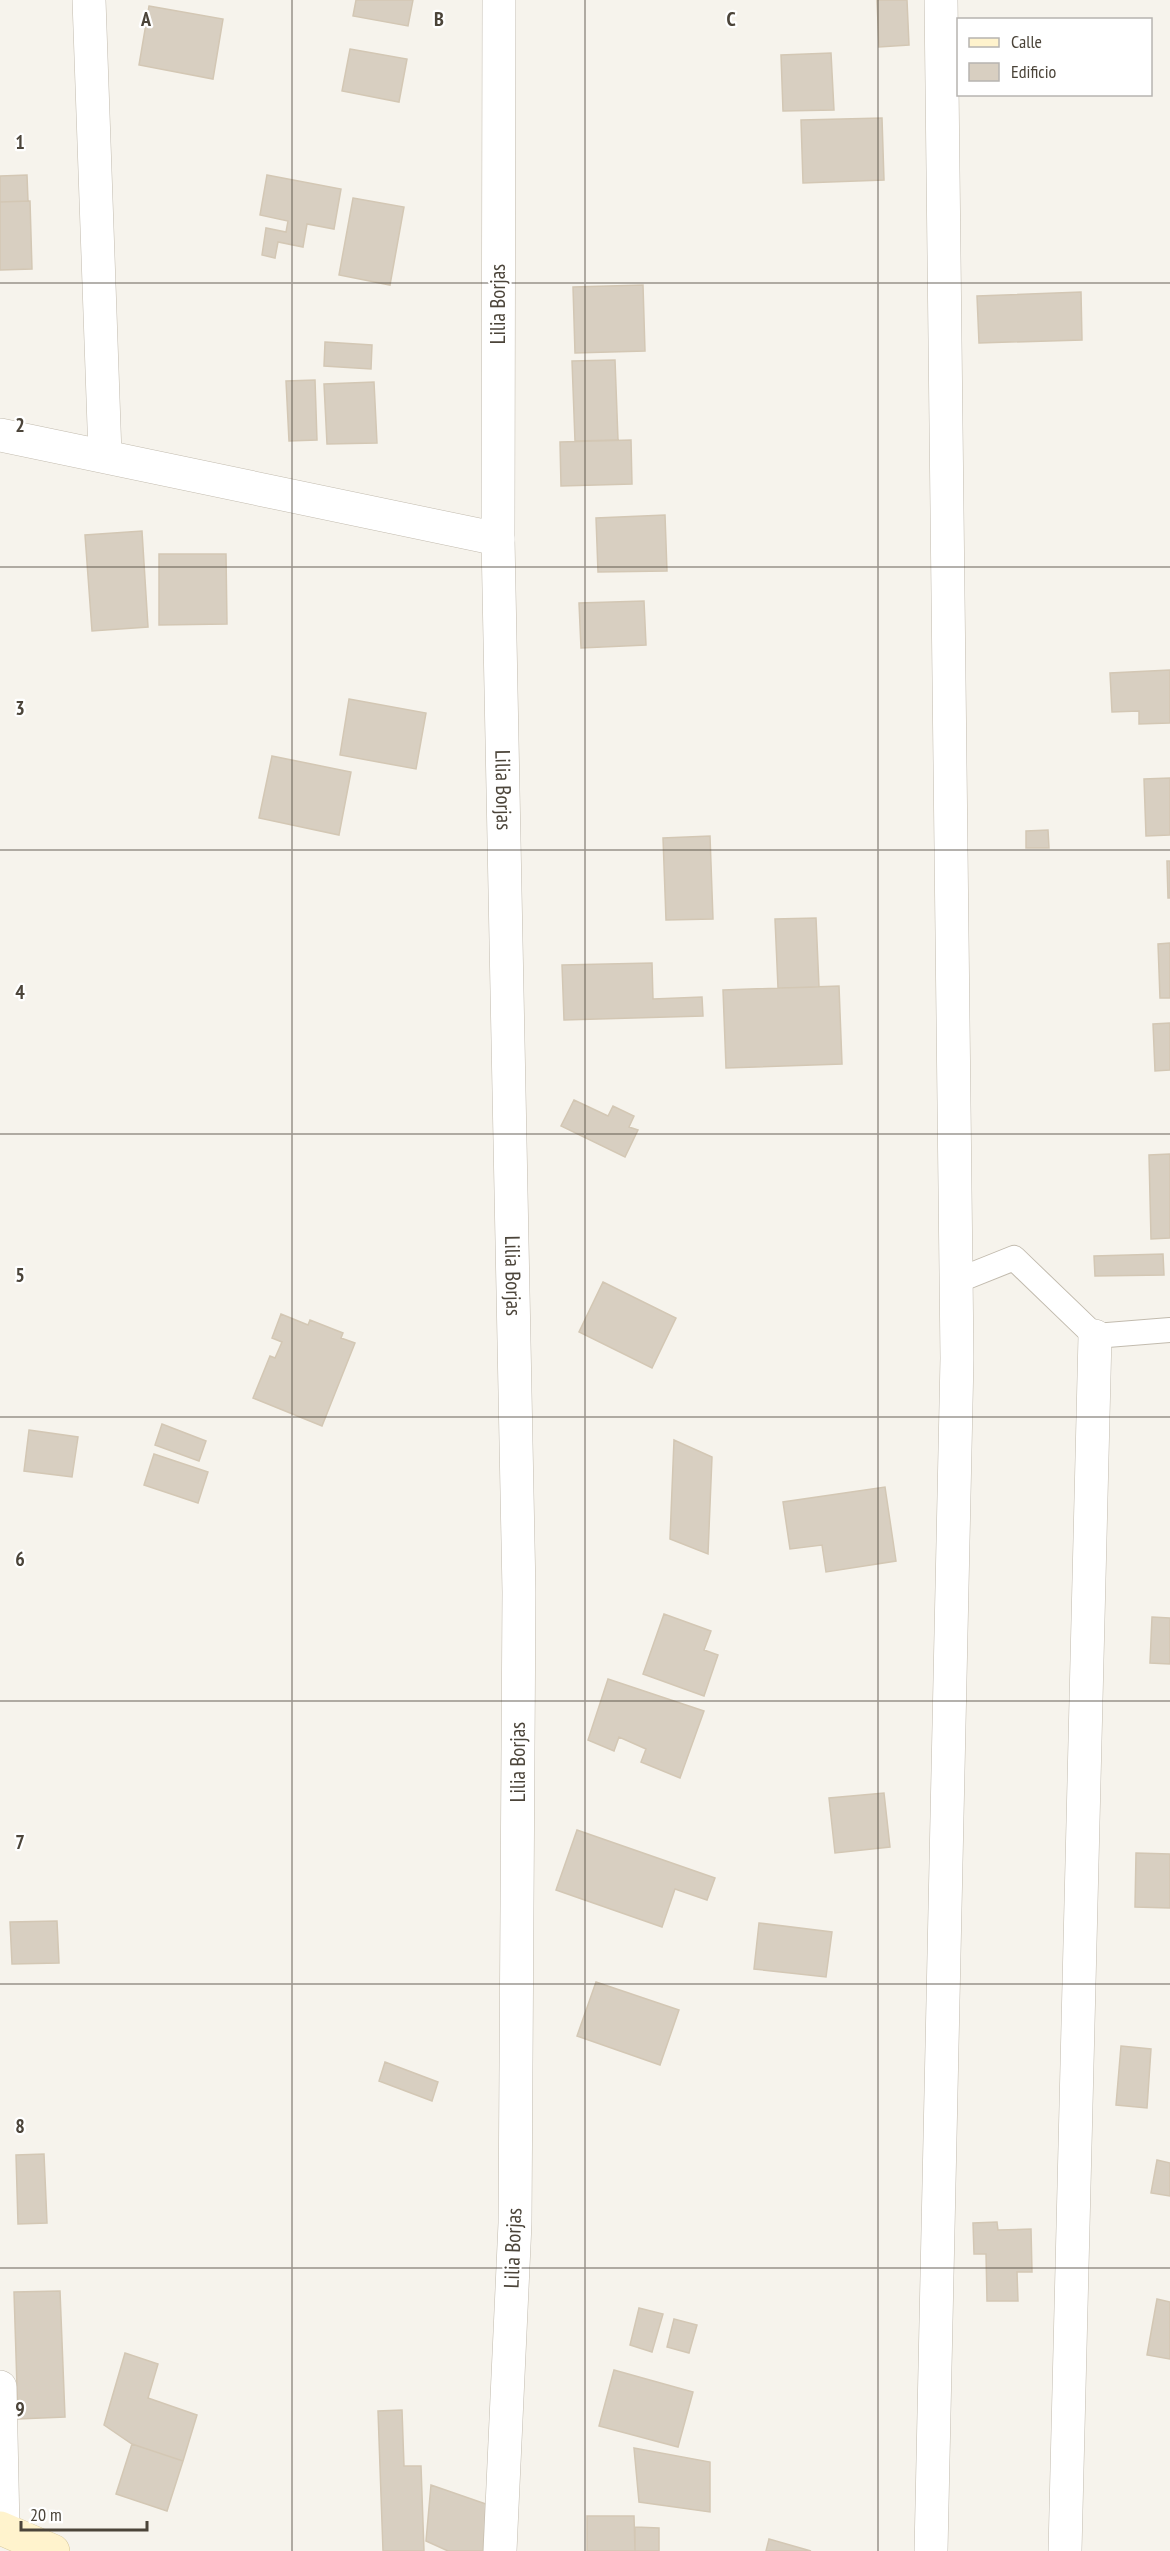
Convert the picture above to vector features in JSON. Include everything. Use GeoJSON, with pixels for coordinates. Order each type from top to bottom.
{"type":"FeatureCollection","features":[{"type":"Feature","properties":{"kind":"main road"},"geometry":{"type":"LineString","coordinates":[[1,2528],[53,2551]]}},
{"type":"Feature","properties":{"kind":"street"},"geometry":{"type":"LineString","coordinates":[[89,0],[105,455]]}},
{"type":"Feature","properties":{"kind":"street","name":"Lilia Borjas"},"geometry":{"type":"LineString","coordinates":[[499,0],[498,539],[519,1592],[515,2223],[500,2551]]}},
{"type":"Feature","properties":{"kind":"street"},"geometry":{"type":"LineString","coordinates":[[931,2551],[957,1370],[954,1282],[941,0]]}},
{"type":"Feature","properties":{"kind":"street"},"geometry":{"type":"LineString","coordinates":[[0,435],[105,455],[498,539]]}},
{"type":"Feature","properties":{"kind":"street"},"geometry":{"type":"LineString","coordinates":[[1065,2551],[1095,1336]]}},
{"type":"Feature","properties":{"kind":"street"},"geometry":{"type":"LineString","coordinates":[[0,2387],[1,2528]]}},
{"type":"Feature","properties":{"kind":"lane"},"geometry":{"type":"LineString","coordinates":[[954,1282],[1014,1258],[1095,1336],[1170,1330]]}},
{"type":"Feature","properties":{"kind":"building"},"geometry":{"type":"Polygon","coordinates":[[[356,0],[413,0],[408,26],[353,16],[356,0]]]}},
{"type":"Feature","properties":{"kind":"building"},"geometry":{"type":"Polygon","coordinates":[[[877,0],[907,0],[909,45],[879,47],[877,0]]]}},
{"type":"Feature","properties":{"kind":"building"},"geometry":{"type":"Polygon","coordinates":[[[149,6],[223,19],[213,79],[139,65],[149,6]]]}},
{"type":"Feature","properties":{"kind":"building"},"geometry":{"type":"Polygon","coordinates":[[[350,49],[407,59],[399,102],[342,91],[350,49]]]}},
{"type":"Feature","properties":{"kind":"building"},"geometry":{"type":"Polygon","coordinates":[[[831,53],[834,110],[783,111],[781,55],[831,53]]]}},
{"type":"Feature","properties":{"kind":"building"},"geometry":{"type":"Polygon","coordinates":[[[882,118],[884,180],[803,183],[801,120],[882,118]]]}},
{"type":"Feature","properties":{"kind":"building"},"geometry":{"type":"Polygon","coordinates":[[[27,175],[28,201],[0,202],[0,176],[27,175]]]}},
{"type":"Feature","properties":{"kind":"building"},"geometry":{"type":"Polygon","coordinates":[[[267,175],[341,189],[334,229],[307,224],[303,247],[278,242],[275,258],[262,255],[266,228],[286,232],[288,221],[260,215],[267,175]]]}},
{"type":"Feature","properties":{"kind":"building"},"geometry":{"type":"Polygon","coordinates":[[[353,198],[404,207],[390,285],[339,275],[353,198]]]}},
{"type":"Feature","properties":{"kind":"building"},"geometry":{"type":"Polygon","coordinates":[[[30,201],[32,269],[0,270],[0,202],[30,201]]]}},
{"type":"Feature","properties":{"kind":"building"},"geometry":{"type":"Polygon","coordinates":[[[643,285],[645,351],[575,353],[573,287],[643,285]]]}},
{"type":"Feature","properties":{"kind":"building"},"geometry":{"type":"Polygon","coordinates":[[[1081,292],[1082,340],[979,343],[977,296],[1081,292]]]}},
{"type":"Feature","properties":{"kind":"building"},"geometry":{"type":"Polygon","coordinates":[[[325,342],[372,345],[371,369],[324,366],[325,342]]]}},
{"type":"Feature","properties":{"kind":"building"},"geometry":{"type":"Polygon","coordinates":[[[615,360],[618,440],[575,441],[572,361],[615,360]]]}},
{"type":"Feature","properties":{"kind":"building"},"geometry":{"type":"Polygon","coordinates":[[[315,380],[317,440],[289,441],[286,381],[315,380]]]}},
{"type":"Feature","properties":{"kind":"building"},"geometry":{"type":"Polygon","coordinates":[[[374,382],[377,443],[327,444],[324,384],[374,382]]]}},
{"type":"Feature","properties":{"kind":"building"},"geometry":{"type":"Polygon","coordinates":[[[631,440],[632,484],[561,486],[560,442],[631,440]]]}},
{"type":"Feature","properties":{"kind":"building"},"geometry":{"type":"Polygon","coordinates":[[[665,515],[667,571],[598,572],[596,518],[665,515]]]}},
{"type":"Feature","properties":{"kind":"building"},"geometry":{"type":"Polygon","coordinates":[[[142,531],[148,627],[92,631],[85,535],[142,531]]]}},
{"type":"Feature","properties":{"kind":"building"},"geometry":{"type":"Polygon","coordinates":[[[159,554],[226,554],[227,624],[159,625],[159,554]]]}},
{"type":"Feature","properties":{"kind":"building"},"geometry":{"type":"Polygon","coordinates":[[[644,601],[646,645],[581,648],[579,603],[644,601]]]}},
{"type":"Feature","properties":{"kind":"building"},"geometry":{"type":"Polygon","coordinates":[[[1170,670],[1170,723],[1139,724],[1139,711],[1112,712],[1110,673],[1170,670]]]}},
{"type":"Feature","properties":{"kind":"building"},"geometry":{"type":"Polygon","coordinates":[[[349,699],[426,713],[416,769],[340,755],[349,699]]]}},
{"type":"Feature","properties":{"kind":"building"},"geometry":{"type":"Polygon","coordinates":[[[272,756],[351,772],[339,835],[259,818],[272,756]]]}},
{"type":"Feature","properties":{"kind":"building"},"geometry":{"type":"Polygon","coordinates":[[[1170,778],[1170,835],[1146,836],[1144,779],[1170,778]]]}},
{"type":"Feature","properties":{"kind":"building"},"geometry":{"type":"Polygon","coordinates":[[[1048,830],[1049,848],[1026,848],[1026,831],[1048,830]]]}},
{"type":"Feature","properties":{"kind":"building"},"geometry":{"type":"Polygon","coordinates":[[[710,836],[713,919],[666,920],[663,838],[710,836]]]}},
{"type":"Feature","properties":{"kind":"building"},"geometry":{"type":"Polygon","coordinates":[[[1167,861],[1170,861],[1170,898],[1168,898],[1167,861]]]}},
{"type":"Feature","properties":{"kind":"building"},"geometry":{"type":"Polygon","coordinates":[[[816,918],[819,987],[778,988],[775,919],[816,918]]]}},
{"type":"Feature","properties":{"kind":"building"},"geometry":{"type":"Polygon","coordinates":[[[1170,943],[1170,998],[1160,998],[1158,944],[1170,943]]]}},
{"type":"Feature","properties":{"kind":"building"},"geometry":{"type":"Polygon","coordinates":[[[652,963],[653,999],[702,997],[703,1016],[564,1020],[562,965],[652,963]]]}},
{"type":"Feature","properties":{"kind":"building"},"geometry":{"type":"Polygon","coordinates":[[[839,986],[842,1064],[726,1068],[723,990],[839,986]]]}},
{"type":"Feature","properties":{"kind":"building"},"geometry":{"type":"Polygon","coordinates":[[[1170,1023],[1170,1070],[1155,1071],[1153,1024],[1170,1023]]]}},
{"type":"Feature","properties":{"kind":"building"},"geometry":{"type":"Polygon","coordinates":[[[574,1100],[608,1116],[613,1106],[634,1116],[629,1127],[638,1130],[625,1157],[561,1126],[574,1100]]]}},
{"type":"Feature","properties":{"kind":"building"},"geometry":{"type":"Polygon","coordinates":[[[1170,1154],[1170,1238],[1151,1239],[1149,1155],[1170,1154]]]}},
{"type":"Feature","properties":{"kind":"building"},"geometry":{"type":"Polygon","coordinates":[[[1163,1254],[1164,1275],[1095,1276],[1094,1256],[1163,1254]]]}},
{"type":"Feature","properties":{"kind":"building"},"geometry":{"type":"Polygon","coordinates":[[[603,1282],[676,1318],[652,1368],[579,1332],[603,1282]]]}},
{"type":"Feature","properties":{"kind":"building"},"geometry":{"type":"Polygon","coordinates":[[[281,1314],[308,1325],[310,1320],[343,1333],[341,1338],[355,1343],[322,1426],[253,1398],[270,1356],[275,1358],[282,1342],[272,1338],[281,1314]]]}},
{"type":"Feature","properties":{"kind":"building"},"geometry":{"type":"Polygon","coordinates":[[[162,1424],[206,1441],[199,1461],[155,1445],[162,1424]]]}},
{"type":"Feature","properties":{"kind":"building"},"geometry":{"type":"Polygon","coordinates":[[[29,1430],[78,1437],[72,1477],[24,1471],[29,1430]]]}},
{"type":"Feature","properties":{"kind":"building"},"geometry":{"type":"Polygon","coordinates":[[[674,1440],[712,1457],[708,1554],[670,1539],[674,1440]]]}},
{"type":"Feature","properties":{"kind":"building"},"geometry":{"type":"Polygon","coordinates":[[[154,1454],[208,1472],[198,1503],[144,1485],[154,1454]]]}},
{"type":"Feature","properties":{"kind":"building"},"geometry":{"type":"Polygon","coordinates":[[[885,1487],[896,1561],[826,1572],[822,1545],[790,1549],[783,1502],[885,1487]]]}},
{"type":"Feature","properties":{"kind":"building"},"geometry":{"type":"Polygon","coordinates":[[[664,1614],[711,1631],[704,1650],[718,1655],[704,1696],[643,1674],[664,1614]]]}},
{"type":"Feature","properties":{"kind":"building"},"geometry":{"type":"Polygon","coordinates":[[[1152,1617],[1170,1618],[1170,1664],[1150,1663],[1152,1617]]]}},
{"type":"Feature","properties":{"kind":"building"},"geometry":{"type":"Polygon","coordinates":[[[608,1679],[704,1711],[680,1778],[641,1762],[646,1749],[619,1737],[614,1751],[588,1740],[608,1679]]]}},
{"type":"Feature","properties":{"kind":"building"},"geometry":{"type":"Polygon","coordinates":[[[884,1793],[890,1847],[835,1853],[829,1798],[884,1793]]]}},
{"type":"Feature","properties":{"kind":"building"},"geometry":{"type":"Polygon","coordinates":[[[577,1830],[715,1878],[707,1900],[675,1889],[662,1927],[556,1890],[577,1830]]]}},
{"type":"Feature","properties":{"kind":"building"},"geometry":{"type":"Polygon","coordinates":[[[1136,1853],[1170,1854],[1170,1908],[1135,1907],[1136,1853]]]}},
{"type":"Feature","properties":{"kind":"building"},"geometry":{"type":"Polygon","coordinates":[[[57,1921],[59,1963],[12,1964],[10,1922],[57,1921]]]}},
{"type":"Feature","properties":{"kind":"building"},"geometry":{"type":"Polygon","coordinates":[[[759,1923],[832,1932],[826,1977],[754,1969],[759,1923]]]}},
{"type":"Feature","properties":{"kind":"building"},"geometry":{"type":"Polygon","coordinates":[[[596,1982],[679,2010],[660,2065],[577,2036],[596,1982]]]}},
{"type":"Feature","properties":{"kind":"building"},"geometry":{"type":"Polygon","coordinates":[[[1121,2046],[1151,2049],[1147,2108],[1116,2105],[1121,2046]]]}},
{"type":"Feature","properties":{"kind":"building"},"geometry":{"type":"Polygon","coordinates":[[[385,2062],[438,2082],[432,2101],[379,2081],[385,2062]]]}},
{"type":"Feature","properties":{"kind":"building"},"geometry":{"type":"Polygon","coordinates":[[[44,2154],[47,2223],[18,2224],[16,2155],[44,2154]]]}},
{"type":"Feature","properties":{"kind":"building"},"geometry":{"type":"Polygon","coordinates":[[[1157,2160],[1170,2163],[1170,2196],[1151,2193],[1157,2160]]]}},
{"type":"Feature","properties":{"kind":"building"},"geometry":{"type":"Polygon","coordinates":[[[997,2222],[998,2230],[1031,2229],[1032,2272],[1017,2272],[1018,2301],[987,2301],[986,2254],[974,2254],[973,2223],[997,2222]]]}},
{"type":"Feature","properties":{"kind":"building"},"geometry":{"type":"Polygon","coordinates":[[[60,2291],[65,2417],[18,2419],[14,2292],[60,2291]]]}},
{"type":"Feature","properties":{"kind":"building"},"geometry":{"type":"Polygon","coordinates":[[[1157,2299],[1170,2302],[1170,2359],[1147,2355],[1157,2299]]]}},
{"type":"Feature","properties":{"kind":"building"},"geometry":{"type":"Polygon","coordinates":[[[639,2308],[663,2314],[652,2352],[630,2345],[639,2308]]]}},
{"type":"Feature","properties":{"kind":"building"},"geometry":{"type":"Polygon","coordinates":[[[674,2319],[697,2325],[689,2353],[667,2347],[674,2319]]]}},
{"type":"Feature","properties":{"kind":"building"},"geometry":{"type":"Polygon","coordinates":[[[125,2353],[158,2364],[148,2398],[197,2415],[183,2461],[132,2444],[104,2425],[125,2353]]]}},
{"type":"Feature","properties":{"kind":"building"},"geometry":{"type":"Polygon","coordinates":[[[614,2370],[693,2392],[678,2447],[599,2426],[614,2370]]]}},
{"type":"Feature","properties":{"kind":"building"},"geometry":{"type":"Polygon","coordinates":[[[402,2410],[404,2466],[421,2466],[424,2551],[383,2551],[378,2411],[402,2410]]]}},
{"type":"Feature","properties":{"kind":"building"},"geometry":{"type":"Polygon","coordinates":[[[132,2444],[183,2461],[167,2511],[116,2494],[132,2444]]]}},
{"type":"Feature","properties":{"kind":"building"},"geometry":{"type":"Polygon","coordinates":[[[634,2448],[710,2462],[710,2512],[639,2502],[634,2448]]]}},
{"type":"Feature","properties":{"kind":"building"},"geometry":{"type":"Polygon","coordinates":[[[431,2485],[486,2504],[483,2551],[448,2551],[426,2541],[431,2485]]]}},
{"type":"Feature","properties":{"kind":"building"},"geometry":{"type":"Polygon","coordinates":[[[587,2516],[634,2516],[635,2551],[587,2551],[587,2516]]]}},
{"type":"Feature","properties":{"kind":"building"},"geometry":{"type":"Polygon","coordinates":[[[635,2527],[659,2528],[659,2551],[635,2551],[635,2527]]]}},
{"type":"Feature","properties":{"kind":"building"},"geometry":{"type":"Polygon","coordinates":[[[769,2539],[811,2551],[766,2551],[769,2539]]]}}]}
